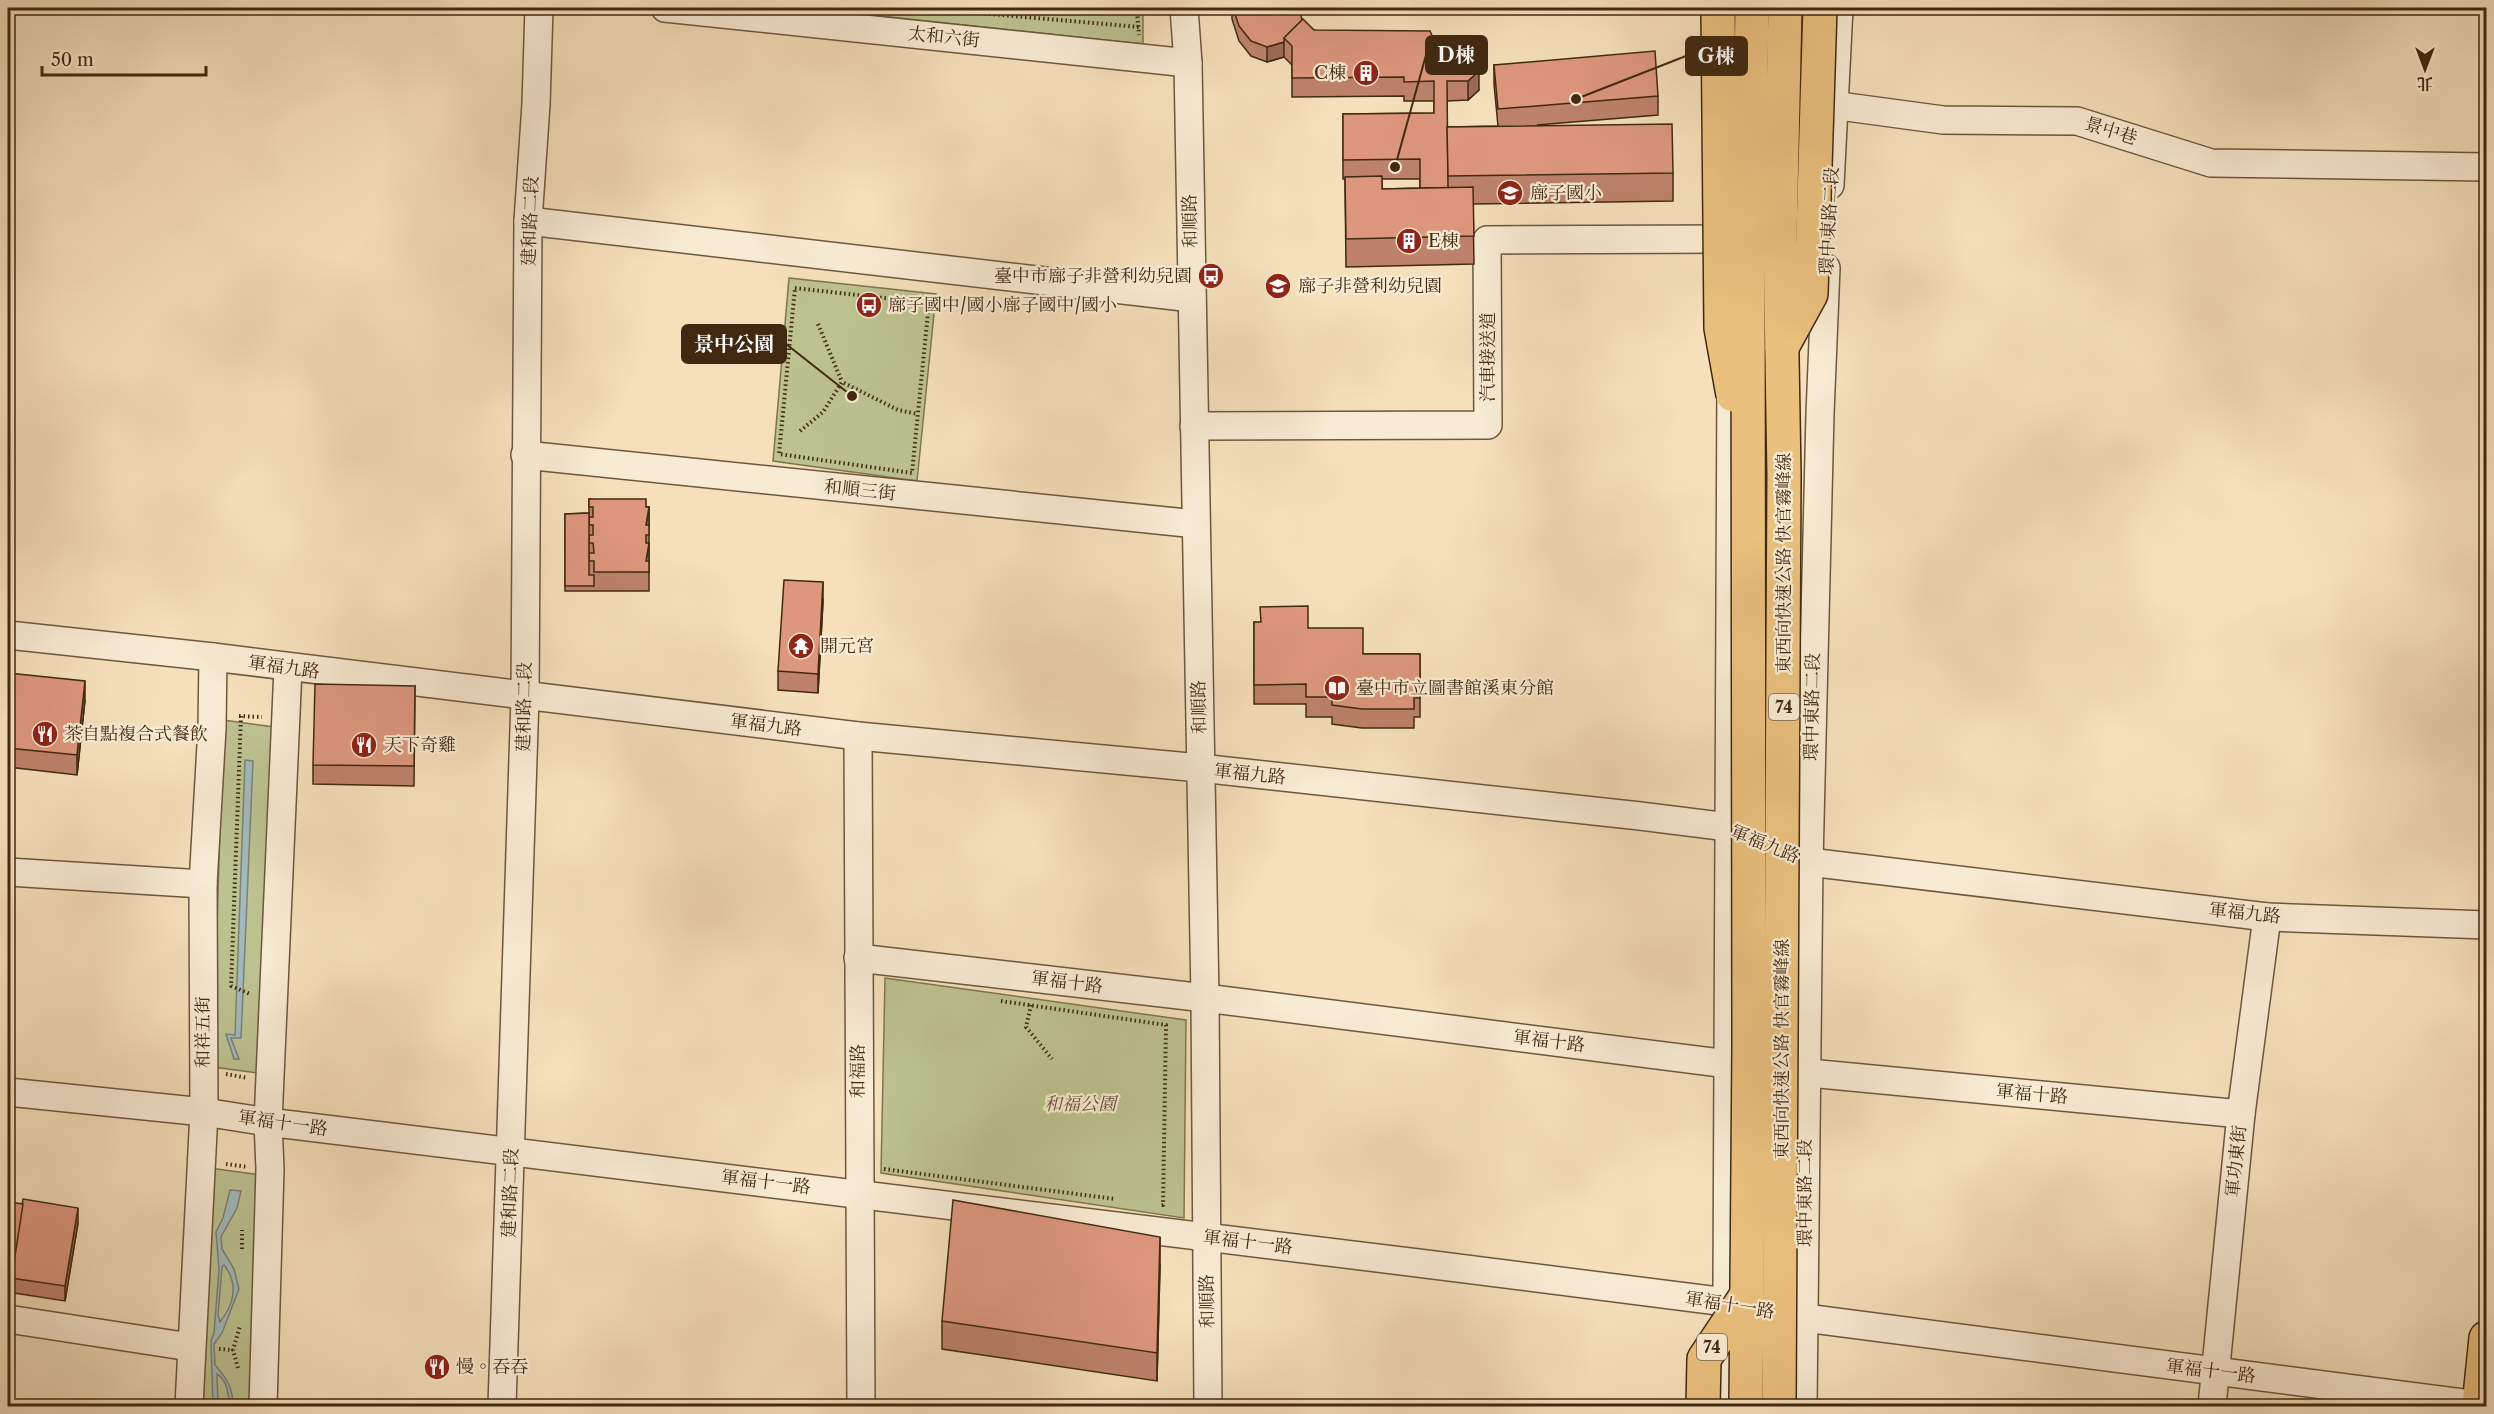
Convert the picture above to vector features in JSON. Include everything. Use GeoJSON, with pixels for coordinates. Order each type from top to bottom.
{"type":"FeatureCollection","features":[{"type":"Feature","properties":{"kind":"main road"},"geometry":{"type":"LineString","coordinates":[[1718,8],[1721,328],[1748,479]]}},
{"type":"Feature","properties":{"kind":"main road","name":"東西向快速公路 快官霧峰線"},"geometry":{"type":"LineString","coordinates":[[1746,1407],[1736,1299],[1749,1046],[1748,124],[1752,8]]}},
{"type":"Feature","properties":{"kind":"main road","name":"東西向快速公路 快官霧峰線"},"geometry":{"type":"LineString","coordinates":[[1779,1407],[1784,511],[1780,163],[1785,8]]}},
{"type":"Feature","properties":{"kind":"main road"},"geometry":{"type":"LineString","coordinates":[[1781,348],[1811,294],[1820,8]]}},
{"type":"Feature","properties":{"kind":"main road","name":"74"},"geometry":{"type":"LineString","coordinates":[[1703,1407],[1704,1359],[1736,1299]]}},
{"type":"Feature","properties":{"kind":"main road"},"geometry":{"type":"LineString","coordinates":[[2479,1406],[2487,1338]]}},
{"type":"Feature","properties":{"kind":"street","name":"建和路二段"},"geometry":{"type":"LineString","coordinates":[[509,1405],[512,1151],[525,697],[528,221],[536,104],[539,8]]}},
{"type":"Feature","properties":{"kind":"street","name":"太和六街"},"geometry":{"type":"LineString","coordinates":[[665,8],[1188,63]]}},
{"type":"Feature","properties":{"kind":"street","name":"和順路"},"geometry":{"type":"LineString","coordinates":[[1184,8],[1188,63],[1205,998],[1208,1407]]}},
{"type":"Feature","properties":{"kind":"street"},"geometry":{"type":"LineString","coordinates":[[1723,1407],[1736,1299],[1727,1064],[1732,239],[1736,8]]}},
{"type":"Feature","properties":{"kind":"street","name":"環中東路二段"},"geometry":{"type":"LineString","coordinates":[[1803,1407],[1806,1318],[1809,862],[1820,414],[1839,8]]}},
{"type":"Feature","properties":{"kind":"street","name":"景中巷"},"geometry":{"type":"LineString","coordinates":[[1734,99],[1834,104],[1943,120],[2077,121],[2211,163],[2487,167]]}},
{"type":"Feature","properties":{"kind":"street"},"geometry":{"type":"LineString","coordinates":[[528,221],[1192,298]]}},
{"type":"Feature","properties":{"kind":"street","name":"汽車接送道"},"geometry":{"type":"LineString","coordinates":[[1194,426],[1488,424],[1487,240],[1732,239]]}},
{"type":"Feature","properties":{"kind":"street","name":"和順三街"},"geometry":{"type":"LineString","coordinates":[[525,455],[1196,524]]}},
{"type":"Feature","properties":{"kind":"street","name":"軍福九路"},"geometry":{"type":"LineString","coordinates":[[8,635],[213,657],[288,668],[858,736],[1200,768],[1728,827],[1809,862],[2267,917],[2487,925]]}},
{"type":"Feature","properties":{"kind":"street","name":"和祥五街"},"geometry":{"type":"LineString","coordinates":[[189,1407],[190,1347],[204,1112],[202,1070],[203,884],[213,657]]}},
{"type":"Feature","properties":{"kind":"street"},"geometry":{"type":"LineString","coordinates":[[263,1407],[270,1169],[268,1122],[288,668]]}},
{"type":"Feature","properties":{"kind":"street","name":"和福路"},"geometry":{"type":"LineString","coordinates":[[858,736],[858,1193],[861,1407]]}},
{"type":"Feature","properties":{"kind":"street"},"geometry":{"type":"LineString","coordinates":[[8,872],[203,884]]}},
{"type":"Feature","properties":{"kind":"street","name":"軍功東街"},"geometry":{"type":"LineString","coordinates":[[2212,1407],[2241,1114],[2267,917]]}},
{"type":"Feature","properties":{"kind":"street","name":"軍福十路"},"geometry":{"type":"LineString","coordinates":[[858,958],[1205,998],[1727,1064],[2241,1114]]}},
{"type":"Feature","properties":{"kind":"street","name":"軍福十一路"},"geometry":{"type":"LineString","coordinates":[[8,1092],[204,1112],[268,1122],[1206,1237],[1736,1299],[1806,1318],[2487,1406]]}},
{"type":"Feature","properties":{"kind":"street"},"geometry":{"type":"LineString","coordinates":[[8,1319],[190,1347]]}},
{"type":"Feature","properties":{"kind":"path"},"geometry":{"type":"LineString","coordinates":[[922,8],[1139,27]]}},
{"type":"Feature","properties":{"kind":"path"},"geometry":{"type":"LineString","coordinates":[[1137,12],[1139,42]]}},
{"type":"Feature","properties":{"kind":"path"},"geometry":{"type":"LineString","coordinates":[[795,288],[929,303],[918,414],[912,472],[779,454],[795,288]]}},
{"type":"Feature","properties":{"kind":"path"},"geometry":{"type":"LineString","coordinates":[[818,324],[843,382],[898,410],[918,414]]}},
{"type":"Feature","properties":{"kind":"path"},"geometry":{"type":"LineString","coordinates":[[800,431],[824,412],[843,382]]}},
{"type":"Feature","properties":{"kind":"path"},"geometry":{"type":"LineString","coordinates":[[212,714],[286,719]]}},
{"type":"Feature","properties":{"kind":"path"},"geometry":{"type":"LineString","coordinates":[[241,716],[231,986],[255,996]]}},
{"type":"Feature","properties":{"kind":"path"},"geometry":{"type":"LineString","coordinates":[[1038,978],[1026,1027],[1052,1059]]}},
{"type":"Feature","properties":{"kind":"path"},"geometry":{"type":"LineString","coordinates":[[998,1001],[1166,1025],[1163,1205],[1151,1204]]}},
{"type":"Feature","properties":{"kind":"path"},"geometry":{"type":"LineString","coordinates":[[202,1070],[252,1078],[270,1078]]}},
{"type":"Feature","properties":{"kind":"path"},"geometry":{"type":"LineString","coordinates":[[200,1161],[270,1169]]}},
{"type":"Feature","properties":{"kind":"path"},"geometry":{"type":"LineString","coordinates":[[881,1168],[1116,1199]]}},
{"type":"Feature","properties":{"kind":"path"},"geometry":{"type":"LineString","coordinates":[[219,1349],[233,1350]]}},
{"type":"Feature","properties":{"kind":"green space"},"geometry":{"type":"Polygon","coordinates":[[[804,8],[1096,8],[1143,12],[1143,44],[804,8]]]}},
{"type":"Feature","properties":{"kind":"green space"},"geometry":{"type":"Polygon","coordinates":[[[789,278],[936,294],[917,481],[773,461],[789,278]]]}},
{"type":"Feature","properties":{"kind":"green space"},"geometry":{"type":"Polygon","coordinates":[[[223,720],[274,727],[265,1074],[213,1067],[223,720]]]}},
{"type":"Feature","properties":{"kind":"green space","name":"和福公園"},"geometry":{"type":"Polygon","coordinates":[[[885,978],[1186,1020],[1184,1218],[881,1173],[885,978]]]}},
{"type":"Feature","properties":{"kind":"green space"},"geometry":{"type":"Polygon","coordinates":[[[209,1168],[262,1175],[256,1406],[203,1406],[209,1168]]]}},
{"type":"Feature","properties":{"kind":"water"},"geometry":{"type":"Polygon","coordinates":[[[245,760],[253,761],[241,1038],[231,1038],[239,1059],[234,1059],[226,1034],[235,1035],[245,760]]]}},
{"type":"Feature","properties":{"kind":"water"},"geometry":{"type":"Polygon","coordinates":[[[230,1190],[241,1191],[237,1208],[221,1237],[222,1249],[234,1269],[239,1289],[222,1333],[214,1344],[215,1365],[228,1384],[233,1406],[229,1406],[225,1384],[217,1374],[218,1406],[213,1406],[211,1341],[214,1333],[219,1270],[216,1232],[223,1218],[230,1190]],[[224,1265],[222,1267],[218,1315],[220,1322],[229,1309],[233,1294],[229,1272],[224,1265]]]}},
{"type":"Feature","properties":{"kind":"building"},"geometry":{"type":"Polygon","coordinates":[[[1233,8],[1299,8],[1302,20],[1284,38],[1284,42],[1267,47],[1251,41],[1239,26],[1233,8]]]}},
{"type":"Feature","properties":{"kind":"building"},"geometry":{"type":"Polygon","coordinates":[[[1303,19],[1314,30],[1430,31],[1443,60],[1468,60],[1479,71],[1468,81],[1447,81],[1448,188],[1420,188],[1420,159],[1343,160],[1343,114],[1434,113],[1434,81],[1404,82],[1404,77],[1292,78],[1292,46],[1284,38],[1303,19]]]}},
{"type":"Feature","properties":{"kind":"building"},"geometry":{"type":"Polygon","coordinates":[[[1655,51],[1658,96],[1498,109],[1494,65],[1655,51]]]}},
{"type":"Feature","properties":{"kind":"building"},"geometry":{"type":"Polygon","coordinates":[[[1672,124],[1673,173],[1448,176],[1447,127],[1672,124]]]}},
{"type":"Feature","properties":{"kind":"building"},"geometry":{"type":"Polygon","coordinates":[[[1382,176],[1382,189],[1473,187],[1474,236],[1346,239],[1345,177],[1382,176]]]}},
{"type":"Feature","properties":{"kind":"building"},"geometry":{"type":"Polygon","coordinates":[[[589,499],[646,499],[646,507],[649,507],[646,525],[649,525],[649,535],[646,535],[646,543],[649,543],[646,561],[649,561],[649,572],[594,572],[594,561],[589,561],[589,553],[594,553],[593,543],[589,543],[589,535],[593,535],[593,525],[589,525],[589,517],[593,517],[593,507],[589,507],[589,499]]]}},
{"type":"Feature","properties":{"kind":"building"},"geometry":{"type":"Polygon","coordinates":[[[589,513],[589,575],[594,575],[594,586],[565,586],[565,514],[589,513]]]}},
{"type":"Feature","properties":{"kind":"building","name":"開元宮"},"geometry":{"type":"Polygon","coordinates":[[[784,580],[823,582],[818,674],[778,671],[784,580]]]}},
{"type":"Feature","properties":{"kind":"building","name":"臺中市立圖書館溪東分館"},"geometry":{"type":"Polygon","coordinates":[[[1308,606],[1308,628],[1363,628],[1363,654],[1420,654],[1420,698],[1414,698],[1414,709],[1362,709],[1332,705],[1332,697],[1306,697],[1306,684],[1254,685],[1254,622],[1261,622],[1260,607],[1308,606]]]}},
{"type":"Feature","properties":{"kind":"building","name":"茶自點複合式餐飲"},"geometry":{"type":"Polygon","coordinates":[[[8,673],[85,681],[77,755],[8,748],[8,673]]]}},
{"type":"Feature","properties":{"kind":"building","name":"天下奇雞"},"geometry":{"type":"Polygon","coordinates":[[[315,684],[415,686],[414,766],[313,765],[315,684]]]}},
{"type":"Feature","properties":{"kind":"building"},"geometry":{"type":"Polygon","coordinates":[[[23,1199],[78,1208],[65,1286],[11,1278],[23,1199]]]}},
{"type":"Feature","properties":{"kind":"building"},"geometry":{"type":"Polygon","coordinates":[[[953,1200],[1160,1237],[1157,1353],[942,1321],[953,1200]]]}},
{"type":"Feature","properties":{"kind":"building"},"geometry":{"type":"Polygon","coordinates":[[[8,1202],[23,1204],[11,1282],[8,1282],[8,1202]]]}},
{"type":"Feature","properties":{"kind":"place","name":"C棟"},"geometry":{"type":"Point","coordinates":[1366,73]}},
{"type":"Feature","properties":{"kind":"place","name":"G棟"},"geometry":{"type":"Point","coordinates":[1576,99]}},
{"type":"Feature","properties":{"kind":"place","name":"D棟"},"geometry":{"type":"Point","coordinates":[1395,167]}},
{"type":"Feature","properties":{"kind":"place","name":"廍子國小"},"geometry":{"type":"Point","coordinates":[1510,193]}},
{"type":"Feature","properties":{"kind":"place","name":"E棟"},"geometry":{"type":"Point","coordinates":[1409,241]}},
{"type":"Feature","properties":{"kind":"place","name":"臺中市廍子非營利幼兒園"},"geometry":{"type":"Point","coordinates":[1211,276]}},
{"type":"Feature","properties":{"kind":"place","name":"廍子非營利幼兒園"},"geometry":{"type":"Point","coordinates":[1278,286]}},
{"type":"Feature","properties":{"kind":"place","name":"廍子國中/國小廍子國中/國小"},"geometry":{"type":"Point","coordinates":[869,305]}},
{"type":"Feature","properties":{"kind":"place","name":"景中公園"},"geometry":{"type":"Point","coordinates":[852,396]}},
{"type":"Feature","properties":{"kind":"place","name":"開元宮"},"geometry":{"type":"Point","coordinates":[801,646]}},
{"type":"Feature","properties":{"kind":"place","name":"臺中市立圖書館溪東分館"},"geometry":{"type":"Point","coordinates":[1337,688]}},
{"type":"Feature","properties":{"kind":"place","name":"茶自點複合式餐飲"},"geometry":{"type":"Point","coordinates":[45,734]}},
{"type":"Feature","properties":{"kind":"place","name":"天下奇雞"},"geometry":{"type":"Point","coordinates":[364,745]}},
{"type":"Feature","properties":{"kind":"place","name":"慢。吞吞"},"geometry":{"type":"Point","coordinates":[437,1367]}}]}
